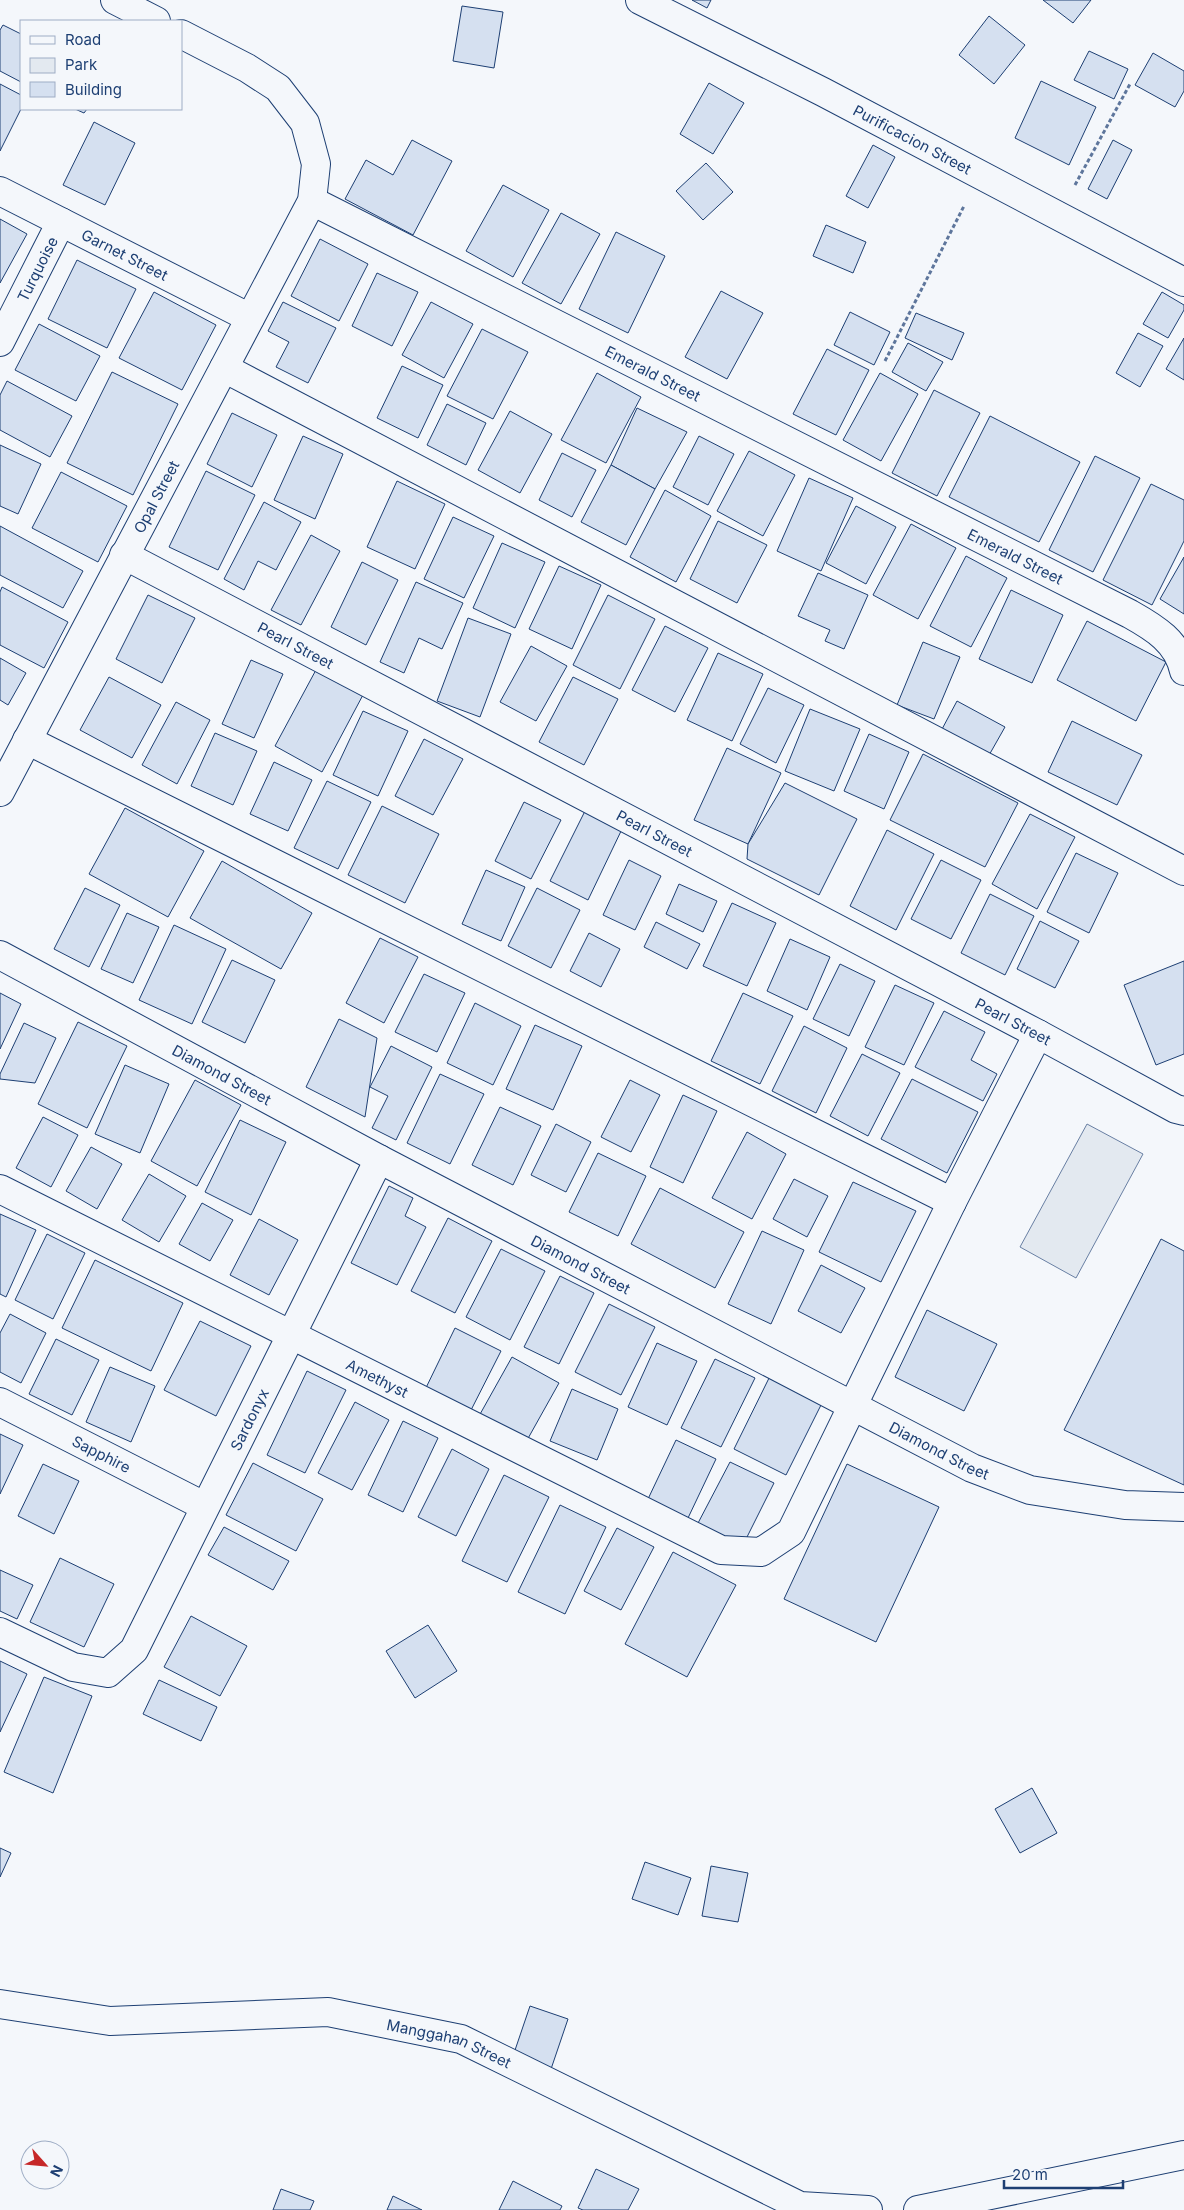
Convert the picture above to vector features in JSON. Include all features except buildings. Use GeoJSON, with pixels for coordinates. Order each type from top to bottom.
{"type":"FeatureCollection","features":[{"type":"Feature","properties":{"kind":"street"},"geometry":{"type":"LineString","coordinates":[[115,0],[154,20]]}},
{"type":"Feature","properties":{"kind":"street","name":"Purificacion Street"},"geometry":{"type":"LineString","coordinates":[[640,0],[823,92],[1184,282]]}},
{"type":"Feature","properties":{"kind":"street"},"geometry":{"type":"LineString","coordinates":[[182,35],[247,68],[278,88],[305,123],[316,164],[312,200]]}},
{"type":"Feature","properties":{"kind":"street","name":"Garnet Street"},"geometry":{"type":"LineString","coordinates":[[0,191],[250,318]]}},
{"type":"Feature","properties":{"kind":"street","name":"Opal Street"},"geometry":{"type":"LineString","coordinates":[[0,792],[312,200]]}},
{"type":"Feature","properties":{"kind":"street","name":"Emerald Street"},"geometry":{"type":"LineString","coordinates":[[312,200],[1130,614],[1170,641],[1181,659],[1184,671]]}},
{"type":"Feature","properties":{"kind":"street","name":"Turquoise"},"geometry":{"type":"LineString","coordinates":[[0,342],[61,222]]}},
{"type":"Feature","properties":{"kind":"street"},"geometry":{"type":"LineString","coordinates":[[224,368],[1184,871]]}},
{"type":"Feature","properties":{"kind":"street","name":"Pearl Street"},"geometry":{"type":"LineString","coordinates":[[124,555],[1038,1034],[1176,1109],[1184,1111]]}},
{"type":"Feature","properties":{"kind":"street"},"geometry":{"type":"LineString","coordinates":[[27,740],[952,1202]]}},
{"type":"Feature","properties":{"kind":"street","name":"Diamond Street"},"geometry":{"type":"LineString","coordinates":[[0,955],[379,1159],[972,1468],[1030,1490],[1125,1505],[1184,1507]]}},
{"type":"Feature","properties":{"kind":"street"},"geometry":{"type":"LineString","coordinates":[[854,1405],[952,1202],[1038,1034]]}},
{"type":"Feature","properties":{"kind":"street","name":"Sardonyx"},"geometry":{"type":"LineString","coordinates":[[0,1632],[73,1667],[108,1673],[134,1650],[204,1506],[379,1159]]}},
{"type":"Feature","properties":{"kind":"street","name":"Amethyst"},"geometry":{"type":"LineString","coordinates":[[0,1189],[720,1550],[761,1552],[791,1532],[854,1405]]}},
{"type":"Feature","properties":{"kind":"street","name":"Sapphire"},"geometry":{"type":"LineString","coordinates":[[0,1402],[204,1506]]}},
{"type":"Feature","properties":{"kind":"street","name":"Manggahan Street"},"geometry":{"type":"LineString","coordinates":[[0,2004],[110,2021],[328,2012],[461,2039],[800,2206],[868,2210]]}},
{"type":"Feature","properties":{"kind":"street"},"geometry":{"type":"LineString","coordinates":[[918,2210],[1184,2155]]}},
{"type":"Feature","properties":{"kind":"path"},"geometry":{"type":"LineString","coordinates":[[1058,216],[1130,84]]}},
{"type":"Feature","properties":{"kind":"path"},"geometry":{"type":"LineString","coordinates":[[885,361],[981,175]]}},
{"type":"Feature","properties":{"kind":"green space"},"geometry":{"type":"Polygon","coordinates":[[[1087,1124],[1143,1154],[1076,1278],[1020,1247],[1087,1124]]]}}]}
